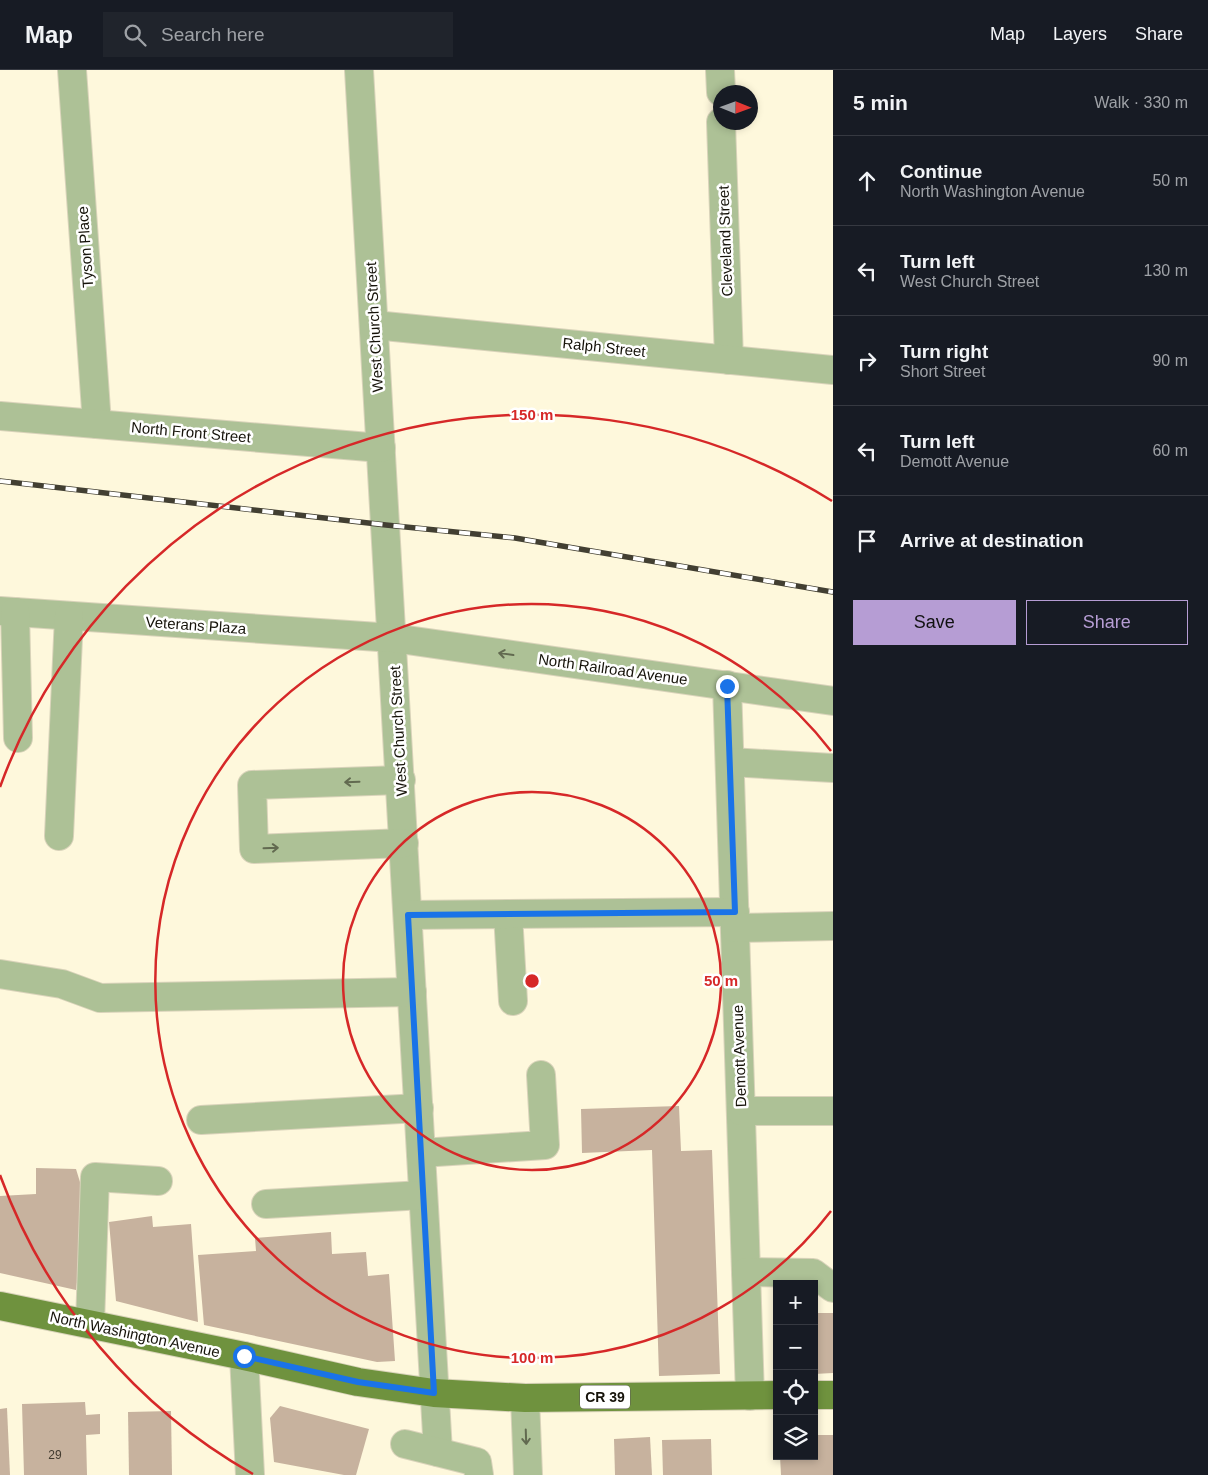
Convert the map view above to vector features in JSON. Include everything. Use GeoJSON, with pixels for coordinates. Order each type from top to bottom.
{"type":"FeatureCollection","features":[{"type":"Feature","properties":{"kind":"main road","name":"North Washington Avenue"},"geometry":{"type":"LineString","coordinates":[[0,1306],[244,1356],[358,1382],[434,1393],[525,1398],[773,1395]]}},
{"type":"Feature","properties":{"kind":"main road"},"geometry":{"type":"LineString","coordinates":[[818,1395],[833,1395]]}},
{"type":"Feature","properties":{"kind":"street","name":"Tyson Place"},"geometry":{"type":"LineString","coordinates":[[72,70],[97,424]]}},
{"type":"Feature","properties":{"kind":"street","name":"West Church Street"},"geometry":{"type":"LineString","coordinates":[[359,70],[393,638],[438,1452]]}},
{"type":"Feature","properties":{"kind":"street"},"geometry":{"type":"LineString","coordinates":[[720,70],[720,85]]}},
{"type":"Feature","properties":{"kind":"street","name":"Cleveland Street"},"geometry":{"type":"LineString","coordinates":[[722,130],[729,360]]}},
{"type":"Feature","properties":{"kind":"street","name":"Ralph Street"},"geometry":{"type":"LineString","coordinates":[[374,325],[833,370]]}},
{"type":"Feature","properties":{"kind":"street","name":"North Front Street"},"geometry":{"type":"LineString","coordinates":[[0,416],[381,448]]}},
{"type":"Feature","properties":{"kind":"street"},"geometry":{"type":"LineString","coordinates":[[7,612],[18,738]]}},
{"type":"Feature","properties":{"kind":"street","name":"Veterans Plaza"},"geometry":{"type":"LineString","coordinates":[[7,612],[393,638]]}},
{"type":"Feature","properties":{"kind":"street"},"geometry":{"type":"LineString","coordinates":[[59,836],[69,616]]}},
{"type":"Feature","properties":{"kind":"street","name":"North Railroad Avenue"},"geometry":{"type":"LineString","coordinates":[[393,638],[833,702]]}},
{"type":"Feature","properties":{"kind":"street","name":"Demott Avenue"},"geometry":{"type":"LineString","coordinates":[[727,686],[750,1396]]}},
{"type":"Feature","properties":{"kind":"street"},"geometry":{"type":"LineString","coordinates":[[730,762],[833,768]]}},
{"type":"Feature","properties":{"kind":"street"},"geometry":{"type":"LineString","coordinates":[[401,780],[252,786],[254,849],[404,843]]}},
{"type":"Feature","properties":{"kind":"street"},"geometry":{"type":"LineString","coordinates":[[508,914],[513,1001]]}},
{"type":"Feature","properties":{"kind":"street"},"geometry":{"type":"LineString","coordinates":[[408,915],[508,914],[735,920],[833,926]]}},
{"type":"Feature","properties":{"kind":"street"},"geometry":{"type":"LineString","coordinates":[[0,974],[62,984],[100,998],[412,992]]}},
{"type":"Feature","properties":{"kind":"street"},"geometry":{"type":"LineString","coordinates":[[421,1153],[545,1145],[541,1075]]}},
{"type":"Feature","properties":{"kind":"street"},"geometry":{"type":"LineString","coordinates":[[201,1120],[419,1108]]}},
{"type":"Feature","properties":{"kind":"street"},"geometry":{"type":"LineString","coordinates":[[741,1111],[833,1111]]}},
{"type":"Feature","properties":{"kind":"street"},"geometry":{"type":"LineString","coordinates":[[90,1324],[95,1176],[158,1181]]}},
{"type":"Feature","properties":{"kind":"street"},"geometry":{"type":"LineString","coordinates":[[266,1204],[423,1195]]}},
{"type":"Feature","properties":{"kind":"street"},"geometry":{"type":"LineString","coordinates":[[746,1272],[813,1273],[833,1288]]}},
{"type":"Feature","properties":{"kind":"street"},"geometry":{"type":"LineString","coordinates":[[244,1356],[250,1475]]}},
{"type":"Feature","properties":{"kind":"street"},"geometry":{"type":"LineString","coordinates":[[525,1398],[528,1475]]}},
{"type":"Feature","properties":{"kind":"street"},"geometry":{"type":"LineString","coordinates":[[405,1444],[477,1462],[479,1475]]}},
{"type":"Feature","properties":{"kind":"building"},"geometry":{"type":"Polygon","coordinates":[[[679,1106],[681,1151],[712,1150],[720,1374],[659,1376],[652,1150],[582,1153],[581,1109],[679,1106]]]}},
{"type":"Feature","properties":{"kind":"building"},"geometry":{"type":"Polygon","coordinates":[[[36,1168],[76,1169],[87,1205],[76,1290],[0,1273],[0,1196],[36,1194],[36,1168]]]}},
{"type":"Feature","properties":{"kind":"building"},"geometry":{"type":"Polygon","coordinates":[[[152,1216],[153,1227],[191,1224],[198,1322],[116,1301],[109,1222],[152,1216]]]}},
{"type":"Feature","properties":{"kind":"building"},"geometry":{"type":"Polygon","coordinates":[[[331,1232],[332,1254],[366,1252],[368,1276],[389,1274],[395,1361],[377,1362],[204,1325],[198,1255],[256,1251],[255,1238],[331,1232]]]}},
{"type":"Feature","properties":{"kind":"building"},"geometry":{"type":"Polygon","coordinates":[[[818,1313],[833,1313],[833,1373],[818,1374],[818,1313]]]}},
{"type":"Feature","properties":{"kind":"building"},"geometry":{"type":"Polygon","coordinates":[[[85,1402],[86,1415],[100,1414],[100,1434],[86,1435],[87,1475],[24,1475],[22,1404],[85,1402]]]}},
{"type":"Feature","properties":{"kind":"building"},"geometry":{"type":"Polygon","coordinates":[[[280,1406],[369,1429],[356,1475],[344,1475],[274,1462],[270,1418],[280,1406]]]}},
{"type":"Feature","properties":{"kind":"building"},"geometry":{"type":"Polygon","coordinates":[[[7,1408],[10,1475],[0,1475],[0,1409],[7,1408]]]}},
{"type":"Feature","properties":{"kind":"building"},"geometry":{"type":"Polygon","coordinates":[[[171,1411],[172,1475],[129,1475],[128,1412],[171,1411]]]}},
{"type":"Feature","properties":{"kind":"building"},"geometry":{"type":"Polygon","coordinates":[[[818,1435],[833,1435],[833,1475],[781,1475],[780,1460],[818,1460],[818,1435]]]}},
{"type":"Feature","properties":{"kind":"building"},"geometry":{"type":"Polygon","coordinates":[[[650,1437],[652,1475],[615,1475],[614,1439],[650,1437]]]}},
{"type":"Feature","properties":{"kind":"building"},"geometry":{"type":"Polygon","coordinates":[[[711,1439],[712,1475],[663,1475],[662,1440],[711,1439]]]}},
{"type":"Feature","properties":{"kind":"railway"},"geometry":{"type":"LineString","coordinates":[[0,481],[515,538],[833,592]]}},
{"type":"Feature","properties":{"kind":"route"},"geometry":{"type":"LineString","coordinates":[[244,1356],[358,1382],[434,1393],[408,915],[735,912],[727,686]]}}]}
